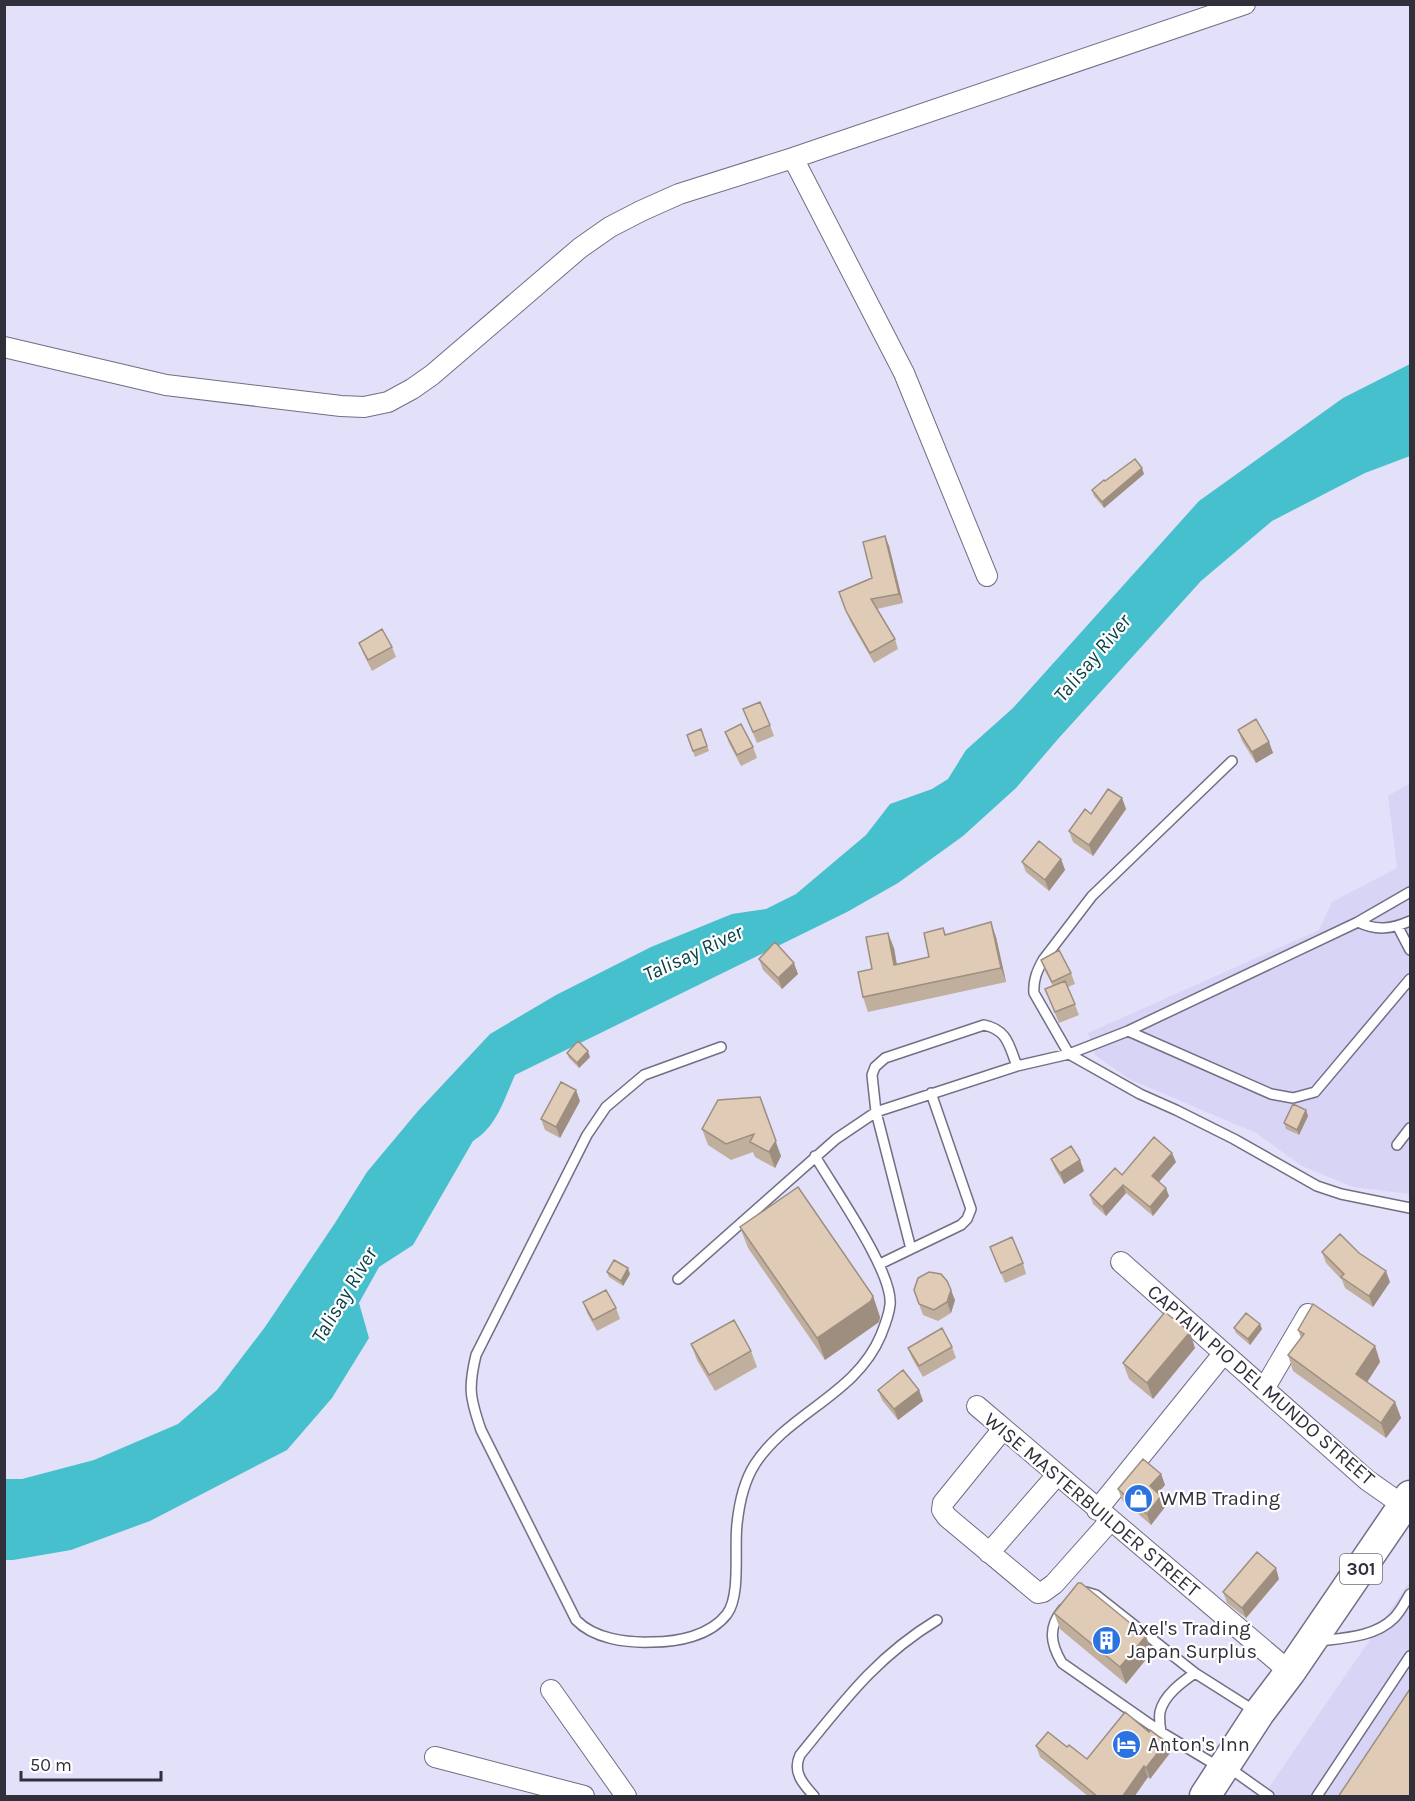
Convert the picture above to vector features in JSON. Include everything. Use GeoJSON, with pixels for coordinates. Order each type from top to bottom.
{"type":"FeatureCollection","features":[{"type":"Feature","properties":{"kind":"main road","name":"301"},"geometry":{"type":"LineString","coordinates":[[1220,1781],[1259,1713],[1311,1642],[1407,1501]]}},
{"type":"Feature","properties":{"kind":"street"},"geometry":{"type":"LineString","coordinates":[[4,347],[166,385],[341,406],[364,407],[388,402],[432,375],[580,248],[610,227],[679,194],[793,158],[1245,4]]}},
{"type":"Feature","properties":{"kind":"street"},"geometry":{"type":"LineString","coordinates":[[793,158],[904,373],[987,576]]}},
{"type":"Feature","properties":{"kind":"street","name":"CAPTAIN PIO DEL MUNDO STREET"},"geometry":{"type":"LineString","coordinates":[[1121,1262],[1367,1480],[1407,1501]]}},
{"type":"Feature","properties":{"kind":"street"},"geometry":{"type":"LineString","coordinates":[[1264,1389],[1308,1314]]}},
{"type":"Feature","properties":{"kind":"street"},"geometry":{"type":"LineString","coordinates":[[1003,1429],[942,1506],[942,1510],[947,1517],[1034,1591],[1043,1592],[1054,1584],[1224,1353]]}},
{"type":"Feature","properties":{"kind":"street","name":"WISE MASTERBUILDER STREET"},"geometry":{"type":"LineString","coordinates":[[977,1406],[1290,1672]]}},
{"type":"Feature","properties":{"kind":"street"},"geometry":{"type":"LineString","coordinates":[[989,1553],[1057,1475]]}},
{"type":"Feature","properties":{"kind":"street"},"geometry":{"type":"LineString","coordinates":[[551,1690],[626,1797]]}},
{"type":"Feature","properties":{"kind":"street"},"geometry":{"type":"LineString","coordinates":[[435,1757],[584,1797]]}},
{"type":"Feature","properties":{"kind":"lane"},"geometry":{"type":"LineString","coordinates":[[1232,760],[1092,896],[1043,960],[1037,971],[1034,993],[1069,1054],[1140,1095],[1234,1139],[1317,1186],[1341,1194],[1410,1208]]}},
{"type":"Feature","properties":{"kind":"lane"},"geometry":{"type":"LineString","coordinates":[[678,1280],[815,1156],[876,1112],[1017,1066],[1069,1054],[1128,1031],[1358,922],[1410,892]]}},
{"type":"Feature","properties":{"kind":"lane"},"geometry":{"type":"LineString","coordinates":[[1358,922],[1370,928],[1384,929],[1398,927],[1410,921]]}},
{"type":"Feature","properties":{"kind":"lane"},"geometry":{"type":"LineString","coordinates":[[1398,927],[1410,950]]}},
{"type":"Feature","properties":{"kind":"lane"},"geometry":{"type":"LineString","coordinates":[[1128,1031],[1271,1094],[1293,1098],[1315,1092],[1410,979]]}},
{"type":"Feature","properties":{"kind":"lane"},"geometry":{"type":"LineString","coordinates":[[911,1249],[876,1112],[872,1075],[875,1067],[885,1058],[984,1025],[995,1027],[1004,1035],[1017,1066]]}},
{"type":"Feature","properties":{"kind":"lane"},"geometry":{"type":"LineString","coordinates":[[721,1047],[644,1075],[606,1107],[587,1135],[476,1355],[470,1379],[471,1400],[481,1430],[569,1607],[584,1629],[597,1635],[644,1643],[669,1642],[688,1638],[705,1630],[728,1613],[734,1596],[736,1525],[740,1502],[754,1466],[770,1444],[853,1378],[875,1348],[891,1304],[890,1288],[880,1264],[815,1156]]}},
{"type":"Feature","properties":{"kind":"lane"},"geometry":{"type":"LineString","coordinates":[[880,1264],[961,1225],[967,1219],[971,1209],[931,1093]]}},
{"type":"Feature","properties":{"kind":"lane"},"geometry":{"type":"LineString","coordinates":[[1398,1145],[1410,1128]]}},
{"type":"Feature","properties":{"kind":"lane"},"geometry":{"type":"LineString","coordinates":[[1259,1713],[1195,1673],[1096,1595],[1086,1592],[1071,1600],[1054,1619],[1052,1635],[1055,1652],[1062,1663],[1161,1732],[1220,1781],[1269,1797]]}},
{"type":"Feature","properties":{"kind":"lane"},"geometry":{"type":"LineString","coordinates":[[1311,1642],[1356,1636],[1376,1630],[1394,1618],[1410,1594]]}},
{"type":"Feature","properties":{"kind":"lane"},"geometry":{"type":"LineString","coordinates":[[814,1797],[797,1770],[800,1755],[856,1686],[896,1648],[937,1620]]}},
{"type":"Feature","properties":{"kind":"lane"},"geometry":{"type":"LineString","coordinates":[[1317,1797],[1410,1656]]}},
{"type":"Feature","properties":{"kind":"lane"},"geometry":{"type":"LineString","coordinates":[[1161,1732],[1160,1711],[1170,1693],[1195,1673]]}},
{"type":"Feature","properties":{"kind":"shaded area"},"geometry":{"type":"Polygon","coordinates":[[[1410,783],[1410,1194],[1353,1187],[1302,1166],[1256,1133],[1129,1079],[1095,1055],[1088,1033],[1319,930],[1332,902],[1397,868],[1388,796],[1410,783]]]}},
{"type":"Feature","properties":{"kind":"shaded area"},"geometry":{"type":"Polygon","coordinates":[[[1410,1581],[1410,1796],[1263,1796],[1410,1581]]]}},
{"type":"Feature","properties":{"kind":"water","name":"Talisay River"},"geometry":{"type":"Polygon","coordinates":[[[1410,364],[1410,456],[1365,473],[1272,521],[1201,581],[1016,788],[963,836],[898,883],[847,912],[515,1075],[494,1120],[473,1141],[413,1245],[379,1267],[359,1303],[369,1338],[332,1398],[287,1450],[150,1521],[71,1550],[5,1560],[5,1479],[22,1479],[94,1460],[178,1424],[217,1390],[265,1327],[367,1172],[418,1111],[490,1034],[556,995],[651,947],[732,914],[766,909],[796,894],[866,835],[890,804],[932,789],[948,779],[966,750],[1013,708],[1199,501],[1343,398],[1410,364]]]}},
{"type":"Feature","properties":{"kind":"building"},"geometry":{"type":"Polygon","coordinates":[[[1135,459],[1142,468],[1102,502],[1092,490],[1135,459]]]}},
{"type":"Feature","properties":{"kind":"building"},"geometry":{"type":"Polygon","coordinates":[[[885,536],[899,594],[871,599],[895,639],[870,653],[846,611],[839,592],[872,578],[863,542],[885,536]]]}},
{"type":"Feature","properties":{"kind":"building"},"geometry":{"type":"Polygon","coordinates":[[[382,629],[392,647],[368,660],[359,643],[382,629]]]}},
{"type":"Feature","properties":{"kind":"building"},"geometry":{"type":"Polygon","coordinates":[[[760,702],[770,725],[753,732],[743,709],[760,702]]]}},
{"type":"Feature","properties":{"kind":"building"},"geometry":{"type":"Polygon","coordinates":[[[1256,719],[1269,742],[1252,752],[1238,730],[1256,719]]]}},
{"type":"Feature","properties":{"kind":"building"},"geometry":{"type":"Polygon","coordinates":[[[741,724],[753,747],[737,755],[725,732],[741,724]]]}},
{"type":"Feature","properties":{"kind":"building"},"geometry":{"type":"Polygon","coordinates":[[[701,729],[707,746],[693,751],[687,735],[701,729]]]}},
{"type":"Feature","properties":{"kind":"building"},"geometry":{"type":"Polygon","coordinates":[[[1108,789],[1122,798],[1089,845],[1069,831],[1085,809],[1091,814],[1108,789]]]}},
{"type":"Feature","properties":{"kind":"building"},"geometry":{"type":"Polygon","coordinates":[[[1039,841],[1061,859],[1045,880],[1022,862],[1039,841]]]}},
{"type":"Feature","properties":{"kind":"building"},"geometry":{"type":"Polygon","coordinates":[[[991,922],[1001,968],[863,997],[858,972],[872,969],[866,937],[888,933],[894,965],[929,957],[924,933],[943,928],[945,935],[991,922]]]}},
{"type":"Feature","properties":{"kind":"building"},"geometry":{"type":"Polygon","coordinates":[[[775,942],[794,963],[778,978],[759,959],[775,942]]]}},
{"type":"Feature","properties":{"kind":"building"},"geometry":{"type":"Polygon","coordinates":[[[1059,950],[1071,973],[1052,982],[1041,960],[1059,950]]]}},
{"type":"Feature","properties":{"kind":"building"},"geometry":{"type":"Polygon","coordinates":[[[1065,981],[1075,1004],[1055,1012],[1045,989],[1065,981]]]}},
{"type":"Feature","properties":{"kind":"building"},"geometry":{"type":"Polygon","coordinates":[[[578,1041],[588,1051],[577,1063],[567,1053],[578,1041]]]}},
{"type":"Feature","properties":{"kind":"building"},"geometry":{"type":"Polygon","coordinates":[[[561,1082],[576,1090],[556,1127],[541,1119],[561,1082]]]}},
{"type":"Feature","properties":{"kind":"building"},"geometry":{"type":"Polygon","coordinates":[[[760,1097],[776,1141],[769,1152],[750,1142],[754,1134],[726,1144],[702,1129],[718,1100],[760,1097]]]}},
{"type":"Feature","properties":{"kind":"building"},"geometry":{"type":"Polygon","coordinates":[[[1293,1104],[1306,1110],[1297,1130],[1284,1123],[1293,1104]]]}},
{"type":"Feature","properties":{"kind":"building"},"geometry":{"type":"Polygon","coordinates":[[[1154,1137],[1172,1153],[1152,1176],[1166,1188],[1150,1207],[1123,1185],[1102,1207],[1090,1195],[1115,1168],[1122,1175],[1154,1137]]]}},
{"type":"Feature","properties":{"kind":"building"},"geometry":{"type":"Polygon","coordinates":[[[1071,1146],[1080,1160],[1060,1173],[1051,1159],[1071,1146]]]}},
{"type":"Feature","properties":{"kind":"building"},"geometry":{"type":"Polygon","coordinates":[[[798,1187],[873,1296],[871,1301],[817,1338],[740,1227],[798,1187]]]}},
{"type":"Feature","properties":{"kind":"building"},"geometry":{"type":"Polygon","coordinates":[[[1340,1234],[1359,1253],[1386,1271],[1369,1296],[1341,1277],[1344,1274],[1322,1252],[1340,1234]]]}},
{"type":"Feature","properties":{"kind":"building"},"geometry":{"type":"Polygon","coordinates":[[[1012,1237],[1023,1263],[1001,1273],[990,1247],[1012,1237]]]}},
{"type":"Feature","properties":{"kind":"building"},"geometry":{"type":"Polygon","coordinates":[[[614,1260],[628,1268],[621,1281],[607,1272],[614,1260]]]}},
{"type":"Feature","properties":{"kind":"building"},"geometry":{"type":"Polygon","coordinates":[[[929,1272],[941,1274],[951,1290],[947,1302],[934,1310],[919,1304],[914,1290],[918,1278],[929,1272]]]}},
{"type":"Feature","properties":{"kind":"building"},"geometry":{"type":"Polygon","coordinates":[[[606,1290],[616,1308],[593,1320],[583,1302],[606,1290]]]}},
{"type":"Feature","properties":{"kind":"building"},"geometry":{"type":"Polygon","coordinates":[[[1313,1304],[1375,1346],[1356,1374],[1395,1402],[1381,1423],[1288,1355],[1304,1334],[1298,1330],[1313,1304]]]}},
{"type":"Feature","properties":{"kind":"building"},"geometry":{"type":"Polygon","coordinates":[[[1165,1312],[1190,1332],[1147,1383],[1123,1363],[1165,1312]]]}},
{"type":"Feature","properties":{"kind":"building"},"geometry":{"type":"Polygon","coordinates":[[[1246,1313],[1260,1324],[1248,1339],[1234,1328],[1246,1313]]]}},
{"type":"Feature","properties":{"kind":"building"},"geometry":{"type":"Polygon","coordinates":[[[734,1320],[751,1351],[709,1375],[691,1344],[734,1320]]]}},
{"type":"Feature","properties":{"kind":"building"},"geometry":{"type":"Polygon","coordinates":[[[942,1328],[952,1347],[919,1366],[908,1348],[942,1328]]]}},
{"type":"Feature","properties":{"kind":"building"},"geometry":{"type":"Polygon","coordinates":[[[903,1370],[919,1390],[894,1409],[878,1390],[903,1370]]]}},
{"type":"Feature","properties":{"kind":"building"},"geometry":{"type":"Polygon","coordinates":[[[1143,1459],[1161,1474],[1150,1486],[1161,1496],[1147,1514],[1118,1489],[1143,1459]]]}},
{"type":"Feature","properties":{"kind":"building"},"geometry":{"type":"Polygon","coordinates":[[[1257,1552],[1276,1568],[1242,1608],[1223,1592],[1257,1552]]]}},
{"type":"Feature","properties":{"kind":"building","name":"Axel's Trading Japan Surplus"},"geometry":{"type":"Polygon","coordinates":[[[1078,1583],[1081,1583],[1146,1636],[1120,1667],[1054,1613],[1078,1583]]]}},
{"type":"Feature","properties":{"kind":"building"},"geometry":{"type":"Polygon","coordinates":[[[1410,1689],[1410,1797],[1338,1797],[1410,1689]]]}},
{"type":"Feature","properties":{"kind":"building"},"geometry":{"type":"Polygon","coordinates":[[[1125,1712],[1149,1732],[1150,1730],[1166,1742],[1146,1768],[1144,1766],[1122,1797],[1098,1797],[1036,1746],[1048,1732],[1087,1759],[1125,1712]]]}},
{"type":"Feature","properties":{"kind":"place","name":"WMB Trading"},"geometry":{"type":"Point","coordinates":[1139,1498]}},
{"type":"Feature","properties":{"kind":"place","name":"Axel's Trading Japan Surplus"},"geometry":{"type":"Point","coordinates":[1106,1640]}},
{"type":"Feature","properties":{"kind":"place","name":"Anton's Inn"},"geometry":{"type":"Point","coordinates":[1127,1744]}}]}
